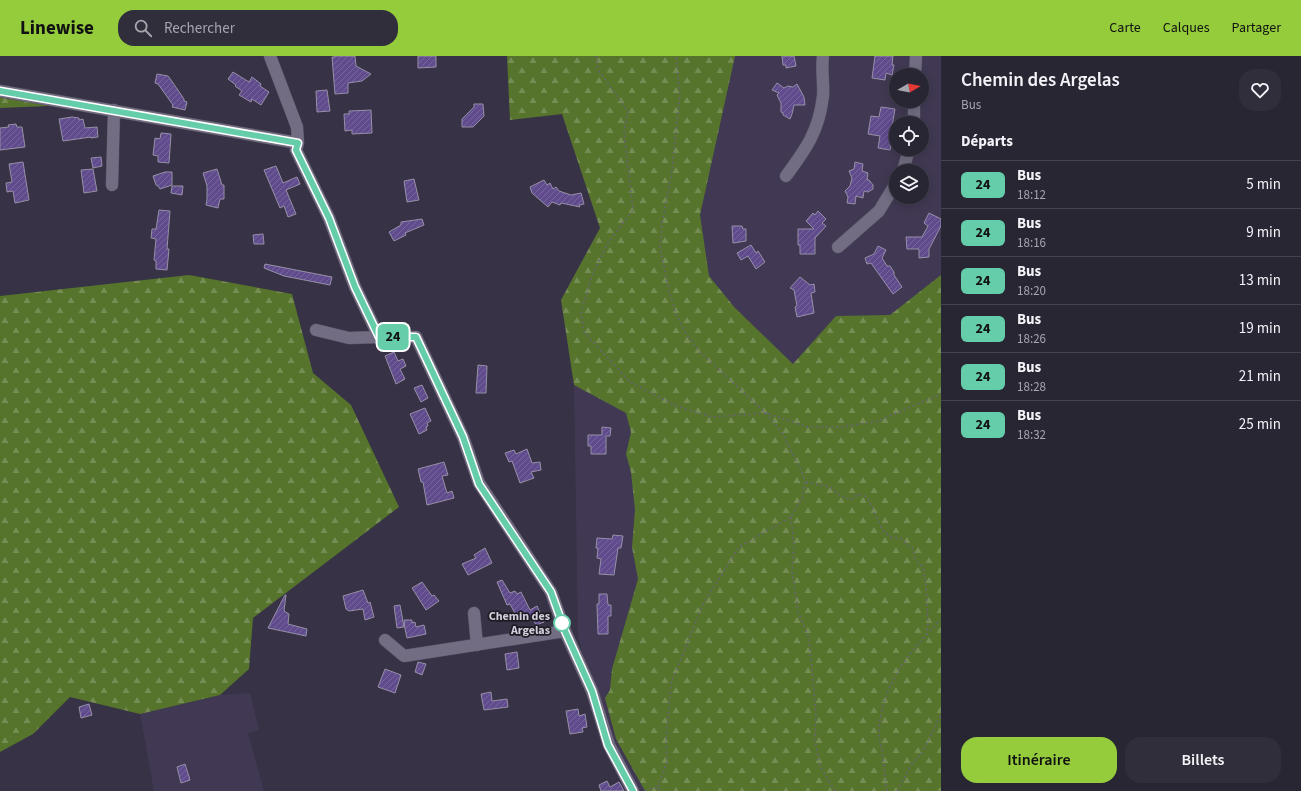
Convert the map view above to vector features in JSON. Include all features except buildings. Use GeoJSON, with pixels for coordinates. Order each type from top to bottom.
{"type":"FeatureCollection","features":[{"type":"Feature","properties":{"kind":"street"},"geometry":{"type":"LineString","coordinates":[[270,56],[297,127],[298,143],[296,150],[329,218],[355,287],[379,337]]}},
{"type":"Feature","properties":{"kind":"street"},"geometry":{"type":"LineString","coordinates":[[786,176],[807,147],[817,127],[823,96],[823,56]]}},
{"type":"Feature","properties":{"kind":"street"},"geometry":{"type":"LineString","coordinates":[[915,68],[916,56]]}},
{"type":"Feature","properties":{"kind":"street"},"geometry":{"type":"LineString","coordinates":[[0,90],[298,143]]}},
{"type":"Feature","properties":{"kind":"street"},"geometry":{"type":"LineString","coordinates":[[112,185],[114,110]]}},
{"type":"Feature","properties":{"kind":"street"},"geometry":{"type":"LineString","coordinates":[[838,247],[879,211],[889,195]]}},
{"type":"Feature","properties":{"kind":"street"},"geometry":{"type":"LineString","coordinates":[[316,330],[350,338],[416,337],[463,437],[479,484],[551,592],[565,631],[592,691],[608,745],[633,791]]}},
{"type":"Feature","properties":{"kind":"street"},"geometry":{"type":"LineString","coordinates":[[474,612],[477,645]]}},
{"type":"Feature","properties":{"kind":"street"},"geometry":{"type":"LineString","coordinates":[[385,640],[404,656],[565,631]]}},
{"type":"Feature","properties":{"kind":"path"},"geometry":{"type":"LineString","coordinates":[[596,56],[598,70],[628,111],[624,133],[633,210],[608,243],[593,273],[581,312],[584,332],[630,382],[676,406],[712,417],[766,413],[807,427],[842,427],[878,421],[941,394]]}},
{"type":"Feature","properties":{"kind":"path"},"geometry":{"type":"LineString","coordinates":[[660,791],[658,787],[667,762],[666,740],[671,684],[702,606],[739,547],[791,517],[803,496],[805,482],[801,470],[781,431],[766,413],[700,352],[686,334],[676,314],[668,291],[660,248],[662,224],[672,171],[680,93],[676,56]]}},
{"type":"Feature","properties":{"kind":"path"},"geometry":{"type":"LineString","coordinates":[[805,482],[830,487],[838,494],[851,500],[858,494],[867,497],[882,529],[890,537],[901,539],[913,549],[915,559],[923,567],[926,585],[928,623],[926,634]]}},
{"type":"Feature","properties":{"kind":"path"},"geometry":{"type":"LineString","coordinates":[[791,517],[794,546],[792,570],[798,612],[809,638],[816,713],[815,741],[820,766],[835,791]]}},
{"type":"Feature","properties":{"kind":"path"},"geometry":{"type":"LineString","coordinates":[[887,791],[879,734],[882,710],[889,687],[904,661],[926,634],[941,620]]}},
{"type":"Feature","properties":{"kind":"path"},"geometry":{"type":"LineString","coordinates":[[896,791],[914,762],[922,753],[941,714]]}},
{"type":"Feature","properties":{"kind":"path"},"geometry":{"type":"LineString","coordinates":[[646,791],[658,787]]}},
{"type":"Feature","properties":{"kind":"shaded area"},"geometry":{"type":"Polygon","coordinates":[[[507,56],[941,56],[941,791],[633,791],[592,691],[578,635],[574,385],[561,300],[600,228],[562,114],[510,120],[507,56]]]}},
{"type":"Feature","properties":{"kind":"shaded area"},"geometry":{"type":"Polygon","coordinates":[[[250,693],[259,730],[248,734],[264,791],[154,791],[140,714],[220,695],[250,693]]]}},
{"type":"Feature","properties":{"kind":"green space"},"geometry":{"type":"Polygon","coordinates":[[[507,56],[735,56],[700,215],[709,276],[735,308],[793,364],[836,316],[890,315],[941,275],[941,791],[645,791],[616,739],[605,698],[610,690],[612,669],[638,579],[632,547],[635,510],[631,472],[626,454],[631,432],[626,413],[574,385],[561,300],[600,228],[562,114],[510,120],[507,56]]]}},
{"type":"Feature","properties":{"kind":"green space"},"geometry":{"type":"Polygon","coordinates":[[[0,89],[94,104],[0,108],[0,89]]]}},
{"type":"Feature","properties":{"kind":"green space"},"geometry":{"type":"Polygon","coordinates":[[[189,275],[292,294],[313,373],[351,405],[399,507],[253,618],[249,669],[220,695],[140,714],[70,697],[33,734],[0,752],[0,296],[189,275]]]}},
{"type":"Feature","properties":{"kind":"bus line","name":"24"},"geometry":{"type":"LineString","coordinates":[[0,91],[78,103],[196,126],[298,143],[296,150],[329,218],[355,287],[379,337],[416,337],[463,437],[479,484],[551,592],[565,631],[592,691],[608,745],[633,791]]}},
{"type":"Feature","properties":{"kind":"place","name":"Chemin des Argelas"},"geometry":{"type":"Point","coordinates":[562,623]}}]}
